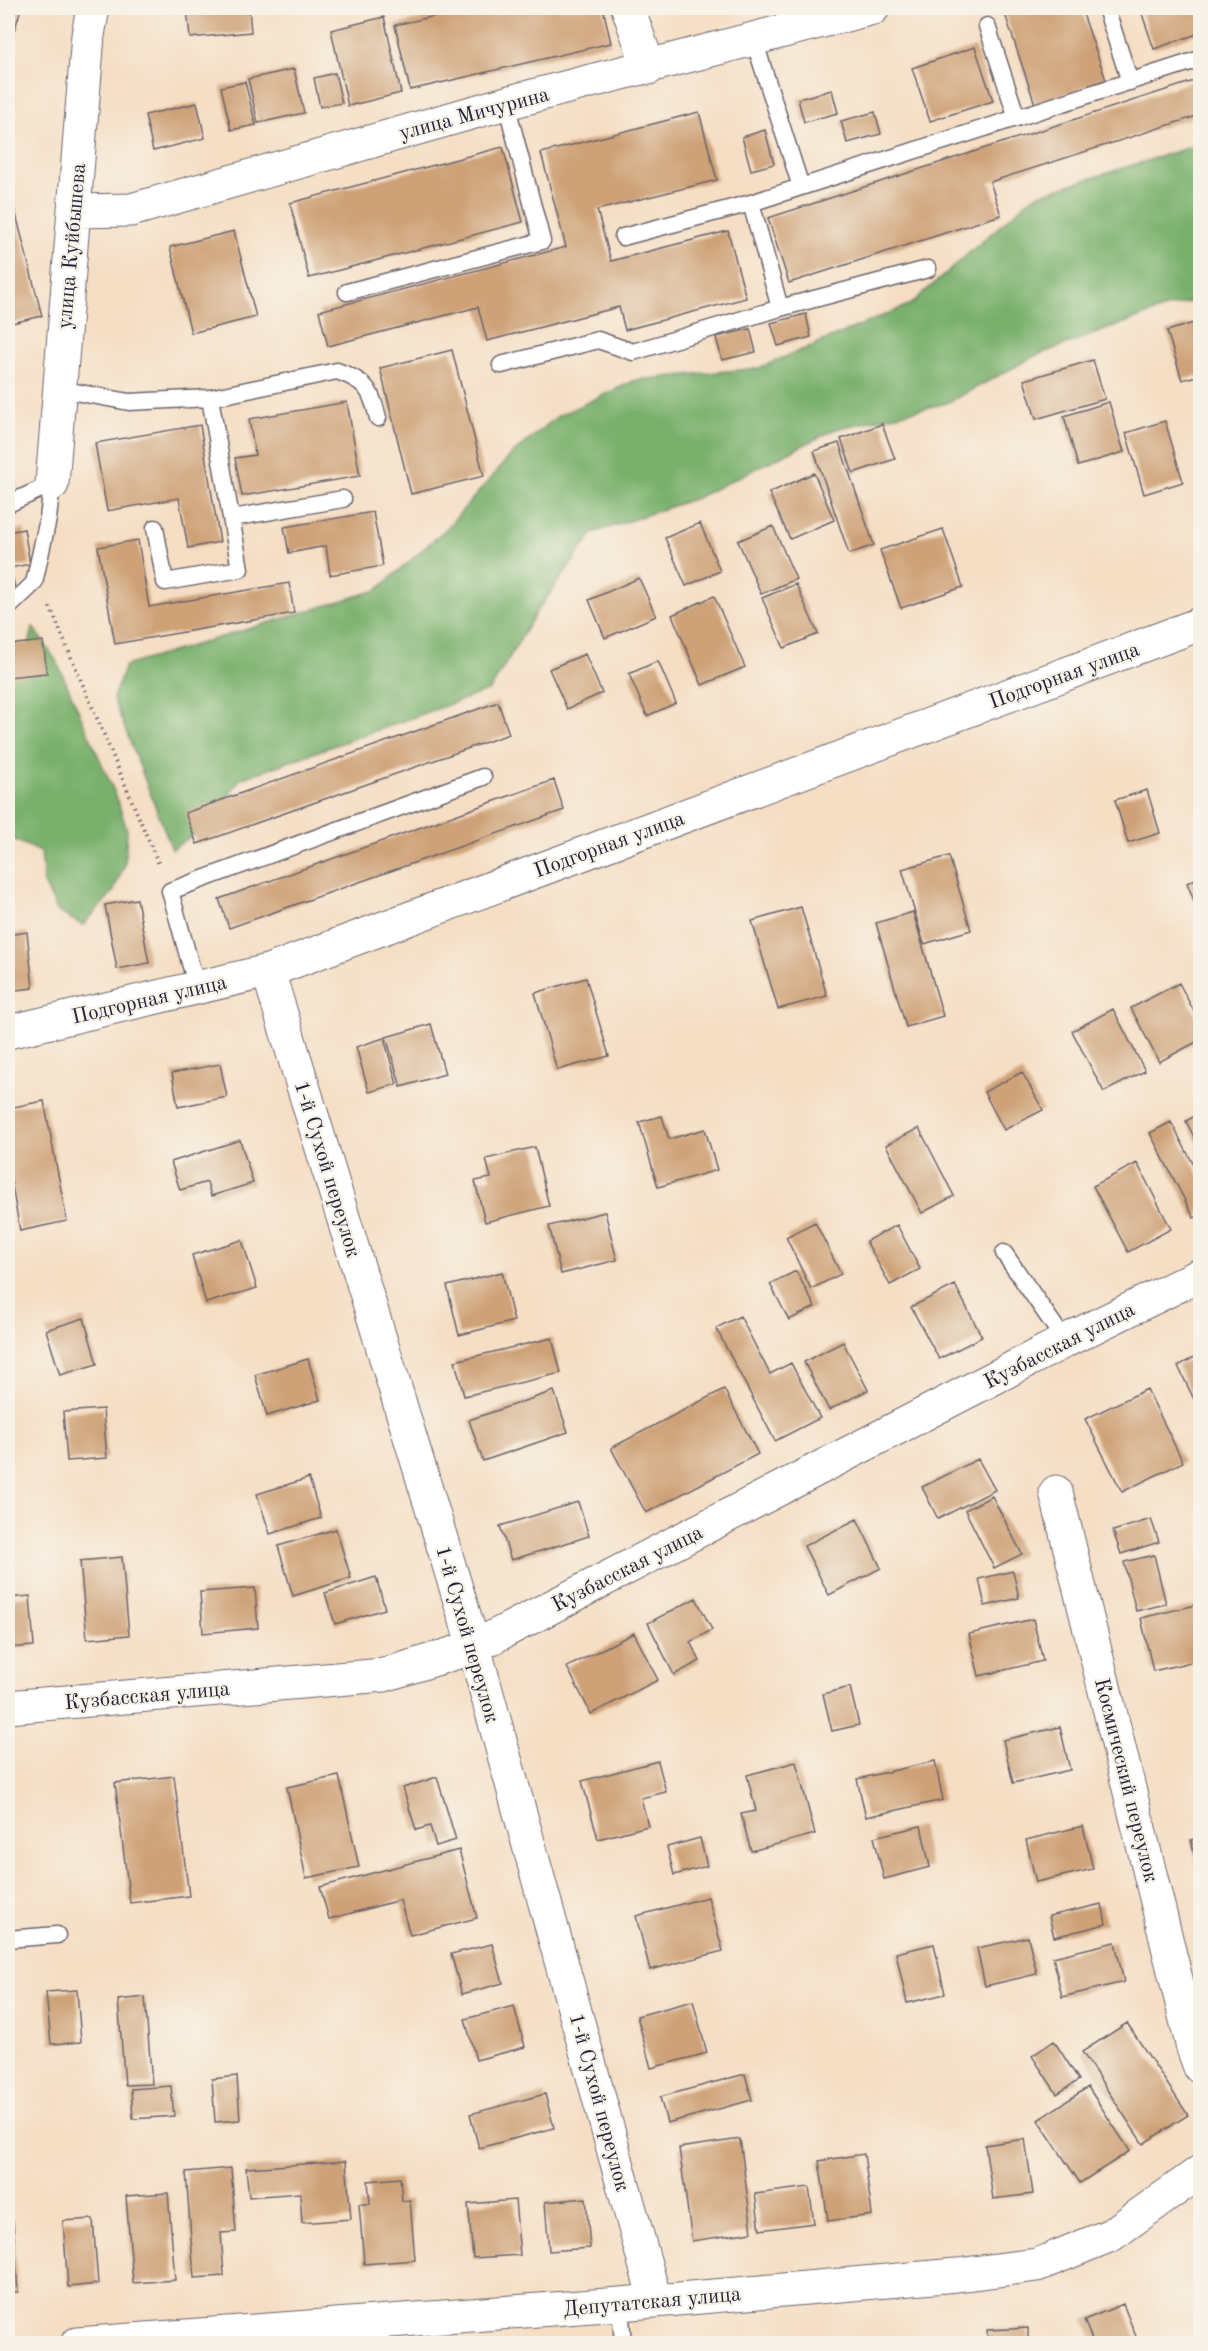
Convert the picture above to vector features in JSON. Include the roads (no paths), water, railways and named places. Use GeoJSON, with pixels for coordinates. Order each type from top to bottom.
{"type":"FeatureCollection","features":[{"type":"Feature","properties":{"kind":"street","name":"улица Куйбышева"},"geometry":{"type":"LineString","coordinates":[[52,484],[88,35],[93,8]]}},
{"type":"Feature","properties":{"kind":"street"},"geometry":{"type":"LineString","coordinates":[[628,8],[649,68]]}},
{"type":"Feature","properties":{"kind":"street","name":"улица Мичурина"},"geometry":{"type":"LineString","coordinates":[[75,211],[131,210],[506,103],[649,68],[873,8]]}},
{"type":"Feature","properties":{"kind":"street","name":"Подгорная улица"},"geometry":{"type":"LineString","coordinates":[[8,1032],[268,971],[1200,624]]}},
{"type":"Feature","properties":{"kind":"street","name":"1-й Сухой переулок"},"geometry":{"type":"LineString","coordinates":[[268,971],[474,1647],[655,2300]]}},
{"type":"Feature","properties":{"kind":"street","name":"Кузбасская улица"},"geometry":{"type":"LineString","coordinates":[[8,1707],[384,1675],[474,1647],[1065,1341],[1200,1275]]}},
{"type":"Feature","properties":{"kind":"street","name":"Космический переулок"},"geometry":{"type":"LineString","coordinates":[[1056,1492],[1193,2048],[1200,2067]]}},
{"type":"Feature","properties":{"kind":"street","name":"Депутатская улица"},"geometry":{"type":"LineString","coordinates":[[77,2343],[620,2304],[957,2276],[1038,2265],[1111,2235],[1200,2172]]}},
{"type":"Feature","properties":{"kind":"lane"},"geometry":{"type":"LineString","coordinates":[[1106,8],[1130,82]]}},
{"type":"Feature","properties":{"kind":"lane"},"geometry":{"type":"LineString","coordinates":[[987,26],[1017,118]]}},
{"type":"Feature","properties":{"kind":"lane"},"geometry":{"type":"LineString","coordinates":[[754,40],[801,187]]}},
{"type":"Feature","properties":{"kind":"lane"},"geometry":{"type":"LineString","coordinates":[[623,237],[751,203],[1200,59]]}},
{"type":"Feature","properties":{"kind":"lane"},"geometry":{"type":"LineString","coordinates":[[346,292],[542,241],[506,103]]}},
{"type":"Feature","properties":{"kind":"lane"},"geometry":{"type":"LineString","coordinates":[[751,203],[780,308]]}},
{"type":"Feature","properties":{"kind":"lane"},"geometry":{"type":"LineString","coordinates":[[501,365],[598,340],[633,352],[780,308],[928,269]]}},
{"type":"Feature","properties":{"kind":"lane"},"geometry":{"type":"LineString","coordinates":[[59,389],[129,402],[210,398],[337,371],[357,378],[373,394],[378,418]]}},
{"type":"Feature","properties":{"kind":"lane"},"geometry":{"type":"LineString","coordinates":[[156,528],[165,582],[240,569],[210,398]]}},
{"type":"Feature","properties":{"kind":"lane"},"geometry":{"type":"LineString","coordinates":[[8,504],[52,484]]}},
{"type":"Feature","properties":{"kind":"lane"},"geometry":{"type":"LineString","coordinates":[[8,608],[34,583],[48,519],[52,484]]}},
{"type":"Feature","properties":{"kind":"lane"},"geometry":{"type":"LineString","coordinates":[[232,518],[343,499]]}},
{"type":"Feature","properties":{"kind":"lane"},"geometry":{"type":"LineString","coordinates":[[197,988],[170,891],[483,777]]}},
{"type":"Feature","properties":{"kind":"lane"},"geometry":{"type":"LineString","coordinates":[[1004,1253],[1065,1341]]}},
{"type":"Feature","properties":{"kind":"lane"},"geometry":{"type":"LineString","coordinates":[[8,1940],[57,1935]]}},
{"type":"Feature","properties":{"kind":"lane"},"geometry":{"type":"LineString","coordinates":[[620,2304],[623,2343]]}}]}
